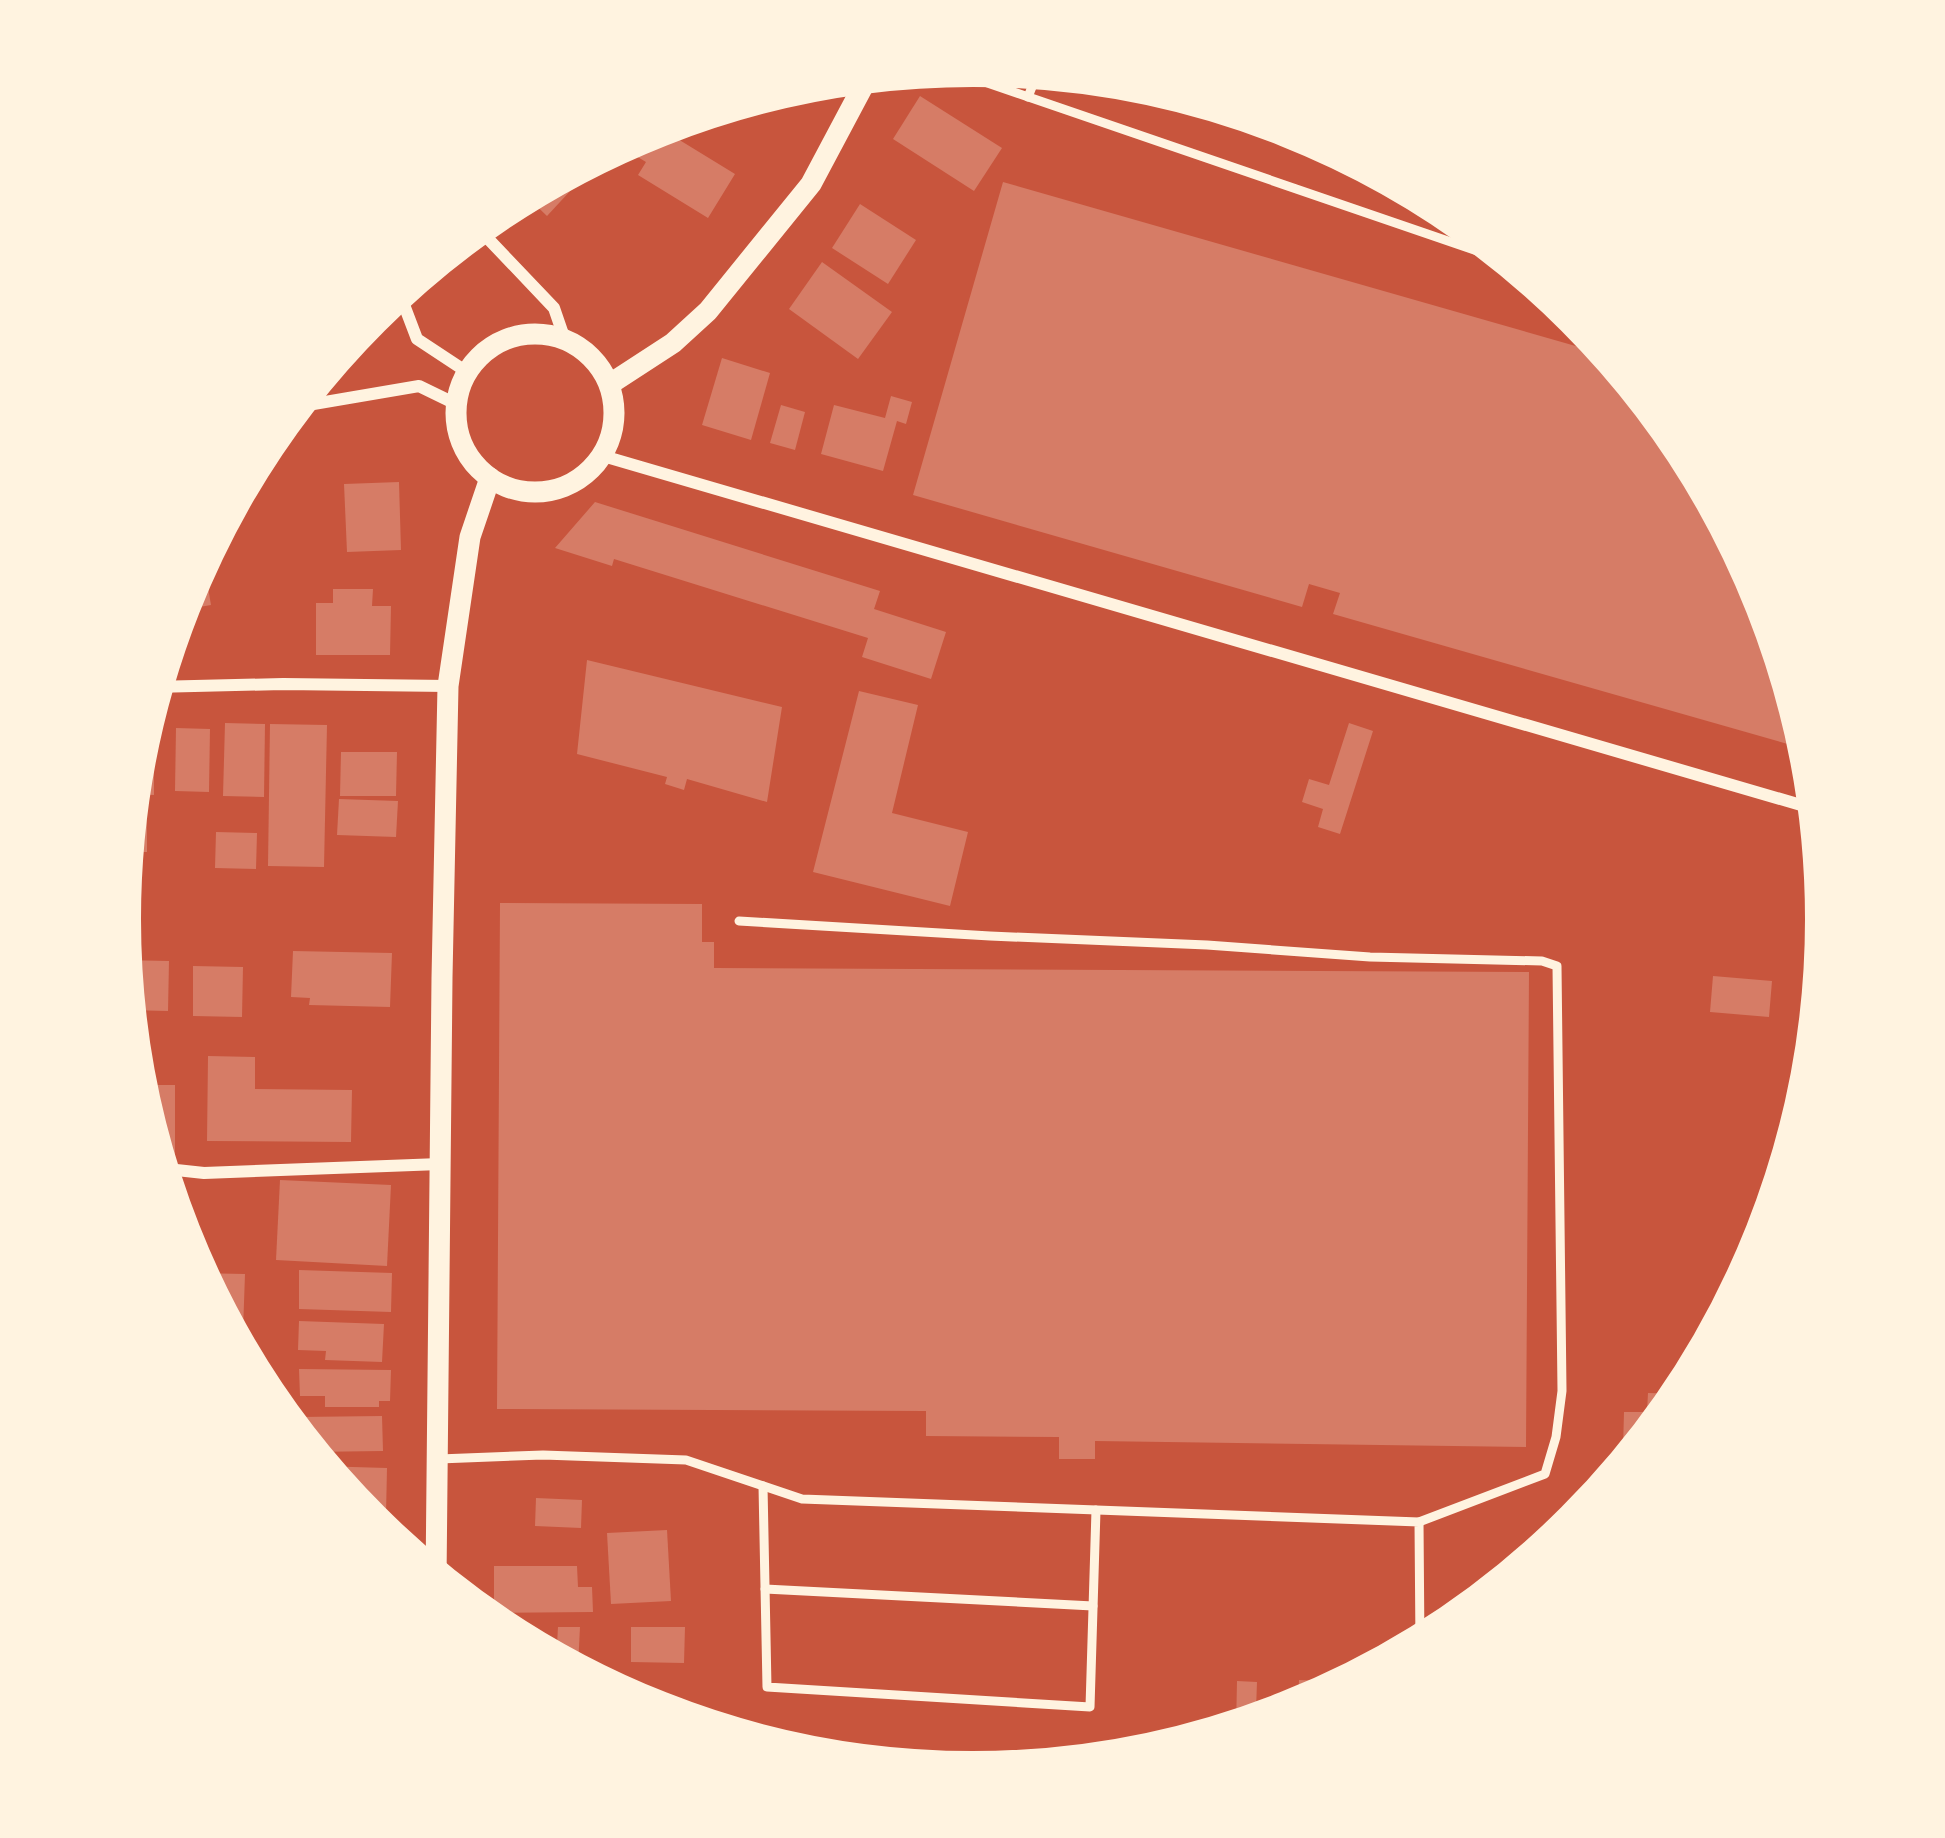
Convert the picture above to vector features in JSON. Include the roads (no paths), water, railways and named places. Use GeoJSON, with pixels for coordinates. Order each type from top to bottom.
{"type":"FeatureCollection","features":[{"type":"Feature","properties":{"kind":"street"},"geometry":{"type":"LineString","coordinates":[[610,384],[673,343],[709,311],[811,184],[860,92]]}},
{"type":"Feature","properties":{"kind":"street"},"geometry":{"type":"LineString","coordinates":[[489,239],[554,308],[566,340]]}},
{"type":"Feature","properties":{"kind":"street"},"geometry":{"type":"LineString","coordinates":[[405,307],[417,339],[467,372]]}},
{"type":"Feature","properties":{"kind":"street"},"geometry":{"type":"LineString","coordinates":[[539,333],[566,340],[589,354],[610,384],[614,430],[603,456],[585,476],[562,488],[538,493],[513,489],[490,478],[472,461],[460,439],[456,404],[467,372],[481,354],[505,339],[539,333]]}},
{"type":"Feature","properties":{"kind":"street"},"geometry":{"type":"LineString","coordinates":[[317,403],[419,386],[456,404]]}},
{"type":"Feature","properties":{"kind":"street"},"geometry":{"type":"LineString","coordinates":[[603,456],[1799,804]]}},
{"type":"Feature","properties":{"kind":"street"},"geometry":{"type":"LineString","coordinates":[[436,1558],[448,686],[470,537],[490,478]]}},
{"type":"Feature","properties":{"kind":"street"},"geometry":{"type":"LineString","coordinates":[[171,687],[448,686]]}},
{"type":"Feature","properties":{"kind":"street"},"geometry":{"type":"LineString","coordinates":[[177,1170],[204,1174],[440,1164]]}},
{"type":"Feature","properties":{"kind":"lane"},"geometry":{"type":"LineString","coordinates":[[992,85],[1468,248]]}},
{"type":"Feature","properties":{"kind":"lane"},"geometry":{"type":"LineString","coordinates":[[1028,97],[1032,86]]}},
{"type":"Feature","properties":{"kind":"lane"},"geometry":{"type":"LineString","coordinates":[[437,1459],[543,1455],[686,1460],[802,1498],[1419,1522],[1545,1474],[1562,1391],[1557,966],[1542,961],[1370,957],[1207,944],[739,921]]}},
{"type":"Feature","properties":{"kind":"lane"},"geometry":{"type":"LineString","coordinates":[[763,1486],[767,1687],[1090,1707],[1096,1510]]}},
{"type":"Feature","properties":{"kind":"lane"},"geometry":{"type":"LineString","coordinates":[[1419,1522],[1420,1623]]}},
{"type":"Feature","properties":{"kind":"lane"},"geometry":{"type":"LineString","coordinates":[[765,1589],[1093,1606]]}}]}
